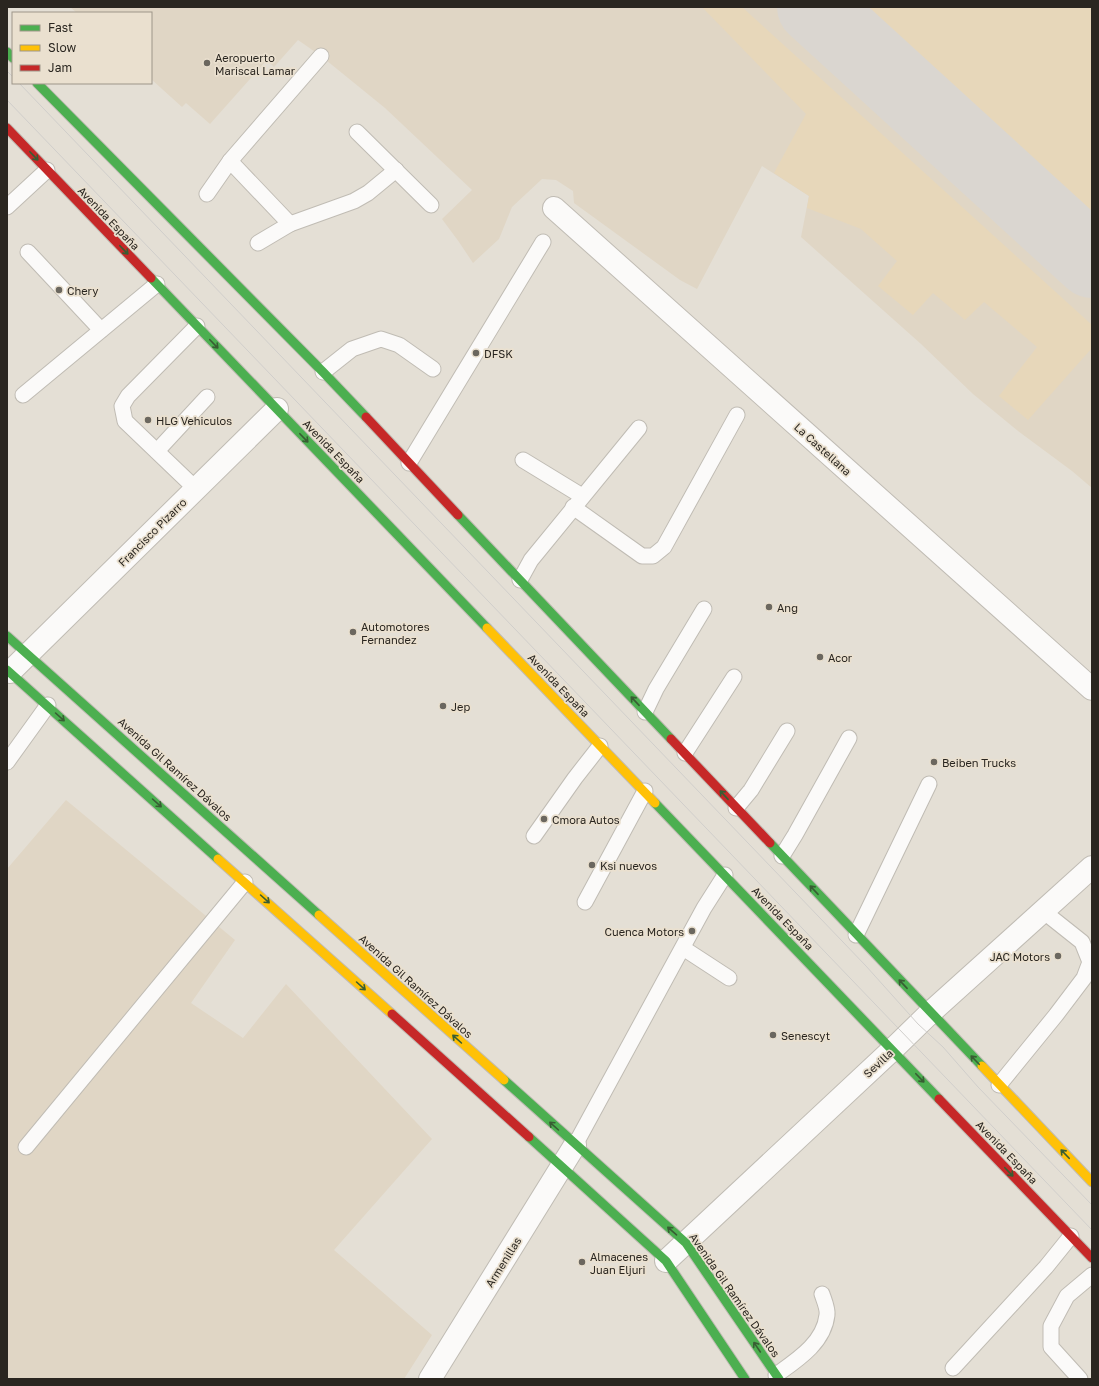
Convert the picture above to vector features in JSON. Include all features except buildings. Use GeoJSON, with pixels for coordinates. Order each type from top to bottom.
{"type":"FeatureCollection","features":[{"type":"Feature","properties":{"kind":"main road"},"geometry":{"type":"LineString","coordinates":[[38,84],[323,372],[1092,1182]]}},
{"type":"Feature","properties":{"kind":"main road","name":"Avenida España"},"geometry":{"type":"LineString","coordinates":[[7,128],[644,792],[893,1049],[1092,1258]]}},
{"type":"Feature","properties":{"kind":"main road","name":"Avenida Gil Ramírez Dávalos"},"geometry":{"type":"LineString","coordinates":[[7,636],[686,1243],[775,1378]]}},
{"type":"Feature","properties":{"kind":"main road"},"geometry":{"type":"LineString","coordinates":[[9,671],[666,1261],[745,1379]]}},
{"type":"Feature","properties":{"kind":"street","name":"La Castellana"},"geometry":{"type":"LineString","coordinates":[[554,208],[1091,687]]}},
{"type":"Feature","properties":{"kind":"street","name":"Francisco Pizarro"},"geometry":{"type":"LineString","coordinates":[[9,671],[28,655],[277,409]]}},
{"type":"Feature","properties":{"kind":"street","name":"Sevilla"},"geometry":{"type":"LineString","coordinates":[[666,1261],[930,1013],[1092,867]]}},
{"type":"Feature","properties":{"kind":"street","name":"Armenillas"},"geometry":{"type":"LineString","coordinates":[[430,1379],[575,1145]]}},
{"type":"Feature","properties":{"kind":"lane"},"geometry":{"type":"LineString","coordinates":[[208,194],[230,161],[321,56]]}},
{"type":"Feature","properties":{"kind":"lane"},"geometry":{"type":"LineString","coordinates":[[357,132],[431,205]]}},
{"type":"Feature","properties":{"kind":"lane"},"geometry":{"type":"LineString","coordinates":[[230,161],[290,224]]}},
{"type":"Feature","properties":{"kind":"lane"},"geometry":{"type":"LineString","coordinates":[[7,207],[47,170]]}},
{"type":"Feature","properties":{"kind":"lane"},"geometry":{"type":"LineString","coordinates":[[258,243],[290,224],[354,201],[368,193],[396,170]]}},
{"type":"Feature","properties":{"kind":"lane"},"geometry":{"type":"LineString","coordinates":[[409,462],[543,242]]}},
{"type":"Feature","properties":{"kind":"lane"},"geometry":{"type":"LineString","coordinates":[[28,252],[101,330]]}},
{"type":"Feature","properties":{"kind":"lane"},"geometry":{"type":"LineString","coordinates":[[23,395],[157,284]]}},
{"type":"Feature","properties":{"kind":"lane"},"geometry":{"type":"LineString","coordinates":[[196,489],[125,421],[122,406],[128,396],[197,326]]}},
{"type":"Feature","properties":{"kind":"lane"},"geometry":{"type":"LineString","coordinates":[[323,372],[352,349],[381,339],[399,345],[433,369]]}},
{"type":"Feature","properties":{"kind":"lane"},"geometry":{"type":"LineString","coordinates":[[157,451],[207,397]]}},
{"type":"Feature","properties":{"kind":"lane"},"geometry":{"type":"LineString","coordinates":[[523,460],[578,502],[642,556],[653,556],[664,547],[737,415]]}},
{"type":"Feature","properties":{"kind":"lane"},"geometry":{"type":"LineString","coordinates":[[520,580],[531,560],[639,428]]}},
{"type":"Feature","properties":{"kind":"lane"},"geometry":{"type":"LineString","coordinates":[[645,712],[656,689],[704,609]]}},
{"type":"Feature","properties":{"kind":"lane"},"geometry":{"type":"LineString","coordinates":[[685,753],[734,677]]}},
{"type":"Feature","properties":{"kind":"lane"},"geometry":{"type":"LineString","coordinates":[[7,762],[48,706]]}},
{"type":"Feature","properties":{"kind":"lane"},"geometry":{"type":"LineString","coordinates":[[736,808],[751,790],[787,731]]}},
{"type":"Feature","properties":{"kind":"lane"},"geometry":{"type":"LineString","coordinates":[[782,856],[849,738]]}},
{"type":"Feature","properties":{"kind":"lane"},"geometry":{"type":"LineString","coordinates":[[534,836],[575,778],[600,746]]}},
{"type":"Feature","properties":{"kind":"lane"},"geometry":{"type":"LineString","coordinates":[[856,935],[929,784]]}},
{"type":"Feature","properties":{"kind":"lane"},"geometry":{"type":"LineString","coordinates":[[585,902],[644,792]]}},
{"type":"Feature","properties":{"kind":"lane"},"geometry":{"type":"LineString","coordinates":[[575,1145],[704,908],[725,875]]}},
{"type":"Feature","properties":{"kind":"lane"},"geometry":{"type":"LineString","coordinates":[[26,1147],[245,882]]}},
{"type":"Feature","properties":{"kind":"lane"},"geometry":{"type":"LineString","coordinates":[[999,1085],[1052,1021],[1084,978],[1090,962],[1082,942],[1043,911]]}},
{"type":"Feature","properties":{"kind":"lane"},"geometry":{"type":"LineString","coordinates":[[683,948],[729,978]]}},
{"type":"Feature","properties":{"kind":"lane"},"geometry":{"type":"LineString","coordinates":[[953,1368],[1046,1267],[1071,1236]]}},
{"type":"Feature","properties":{"kind":"lane"},"geometry":{"type":"LineString","coordinates":[[1080,1379],[1051,1347],[1051,1326],[1068,1296],[1092,1275]]}},
{"type":"Feature","properties":{"kind":"lane"},"geometry":{"type":"LineString","coordinates":[[775,1378],[805,1354],[823,1330],[828,1314],[822,1294]]}},
{"type":"Feature","properties":{"kind":"shaded area","name":"Aeropuerto Mariscal Lamar"},"geometry":{"type":"Polygon","coordinates":[[[70,7],[1092,7],[1092,488],[973,394],[921,344],[801,237],[809,196],[762,166],[697,289],[680,280],[574,203],[573,191],[556,180],[542,179],[512,207],[499,239],[473,263],[442,219],[472,190],[385,108],[321,56],[298,40],[274,67],[267,60],[210,124],[186,103],[182,107],[152,80],[152,12],[76,12],[70,7]]]}},
{"type":"Feature","properties":{"kind":"shaded area"},"geometry":{"type":"Polygon","coordinates":[[[702,7],[742,7],[1092,325],[1092,348],[1028,420],[999,396],[1037,347],[984,302],[965,320],[933,293],[913,315],[878,286],[897,261],[861,229],[807,208],[809,196],[774,173],[806,114],[702,7]]]}},
{"type":"Feature","properties":{"kind":"shaded area"},"geometry":{"type":"Polygon","coordinates":[[[862,7],[1092,7],[1092,215],[862,7]]]}},
{"type":"Feature","properties":{"kind":"shaded area"},"geometry":{"type":"Polygon","coordinates":[[[66,800],[235,940],[191,1003],[243,1038],[286,984],[432,1139],[334,1250],[432,1335],[404,1379],[7,1379],[7,869],[66,800]]]}},
{"type":"Feature","properties":{"kind":"taxiway"},"geometry":{"type":"LineString","coordinates":[[814,7],[1092,261]]}},
{"type":"Feature","properties":{"kind":"tram line"},"geometry":{"type":"LineString","coordinates":[[7,71],[12,76]]}},
{"type":"Feature","properties":{"kind":"tram line"},"geometry":{"type":"LineString","coordinates":[[20,84],[866,966],[918,1024],[943,1047],[978,1087],[1092,1205]]}},
{"type":"Feature","properties":{"kind":"tram line"},"geometry":{"type":"LineString","coordinates":[[7,100],[1092,1230]]}},
{"type":"Feature","properties":{"kind":"traffic: fast"},"geometry":{"type":"LineString","coordinates":[[7,52],[12,57]]}},
{"type":"Feature","properties":{"kind":"traffic: fast"},"geometry":{"type":"LineString","coordinates":[[38,84],[366,417]]}},
{"type":"Feature","properties":{"kind":"traffic: fast"},"geometry":{"type":"LineString","coordinates":[[151,278],[487,628]]}},
{"type":"Feature","properties":{"kind":"traffic: fast"},"geometry":{"type":"LineString","coordinates":[[458,515],[671,739]]}},
{"type":"Feature","properties":{"kind":"traffic: fast"},"geometry":{"type":"LineString","coordinates":[[7,636],[319,915]]}},
{"type":"Feature","properties":{"kind":"traffic: fast"},"geometry":{"type":"LineString","coordinates":[[7,670],[218,859]]}},
{"type":"Feature","properties":{"kind":"traffic: fast"},"geometry":{"type":"LineString","coordinates":[[655,803],[939,1099]]}},
{"type":"Feature","properties":{"kind":"traffic: fast"},"geometry":{"type":"LineString","coordinates":[[770,843],[982,1066]]}},
{"type":"Feature","properties":{"kind":"traffic: fast"},"geometry":{"type":"LineString","coordinates":[[504,1080],[686,1243],[779,1379]]}},
{"type":"Feature","properties":{"kind":"traffic: fast"},"geometry":{"type":"LineString","coordinates":[[529,1137],[666,1261],[745,1379]]}},
{"type":"Feature","properties":{"kind":"traffic: slow"},"geometry":{"type":"LineString","coordinates":[[487,628],[655,803]]}},
{"type":"Feature","properties":{"kind":"traffic: slow"},"geometry":{"type":"LineString","coordinates":[[218,859],[392,1014]]}},
{"type":"Feature","properties":{"kind":"traffic: slow"},"geometry":{"type":"LineString","coordinates":[[319,915],[504,1080]]}},
{"type":"Feature","properties":{"kind":"traffic: slow"},"geometry":{"type":"LineString","coordinates":[[982,1066],[1092,1182]]}},
{"type":"Feature","properties":{"kind":"traffic: jam"},"geometry":{"type":"LineString","coordinates":[[7,128],[151,278]]}},
{"type":"Feature","properties":{"kind":"traffic: jam"},"geometry":{"type":"LineString","coordinates":[[366,417],[458,515]]}},
{"type":"Feature","properties":{"kind":"traffic: jam"},"geometry":{"type":"LineString","coordinates":[[671,739],[770,843]]}},
{"type":"Feature","properties":{"kind":"traffic: jam"},"geometry":{"type":"LineString","coordinates":[[392,1014],[529,1137]]}},
{"type":"Feature","properties":{"kind":"traffic: jam"},"geometry":{"type":"LineString","coordinates":[[939,1099],[1092,1258]]}},
{"type":"Feature","properties":{"kind":"place","name":"Aeropuerto Mariscal Lamar"},"geometry":{"type":"Point","coordinates":[207,63]}},
{"type":"Feature","properties":{"kind":"place","name":"Chery"},"geometry":{"type":"Point","coordinates":[59,290]}},
{"type":"Feature","properties":{"kind":"place","name":"DFSK"},"geometry":{"type":"Point","coordinates":[476,353]}},
{"type":"Feature","properties":{"kind":"place","name":"HLG Vehiculos"},"geometry":{"type":"Point","coordinates":[148,420]}},
{"type":"Feature","properties":{"kind":"place","name":"Ang"},"geometry":{"type":"Point","coordinates":[769,607]}},
{"type":"Feature","properties":{"kind":"place","name":"Automotores Fernandez"},"geometry":{"type":"Point","coordinates":[353,632]}},
{"type":"Feature","properties":{"kind":"place","name":"Acor"},"geometry":{"type":"Point","coordinates":[820,657]}},
{"type":"Feature","properties":{"kind":"place","name":"Jep"},"geometry":{"type":"Point","coordinates":[443,706]}},
{"type":"Feature","properties":{"kind":"place","name":"Beiben Trucks"},"geometry":{"type":"Point","coordinates":[934,762]}},
{"type":"Feature","properties":{"kind":"place","name":"Cmora Autos"},"geometry":{"type":"Point","coordinates":[544,819]}},
{"type":"Feature","properties":{"kind":"place","name":"Ksi nuevos"},"geometry":{"type":"Point","coordinates":[592,865]}},
{"type":"Feature","properties":{"kind":"place","name":"Cuenca Motors"},"geometry":{"type":"Point","coordinates":[692,931]}},
{"type":"Feature","properties":{"kind":"place","name":"JAC Motors"},"geometry":{"type":"Point","coordinates":[1058,956]}},
{"type":"Feature","properties":{"kind":"place","name":"Senescyt"},"geometry":{"type":"Point","coordinates":[773,1035]}},
{"type":"Feature","properties":{"kind":"place","name":"Almacenes Juan Eljuri"},"geometry":{"type":"Point","coordinates":[582,1262]}}]}
